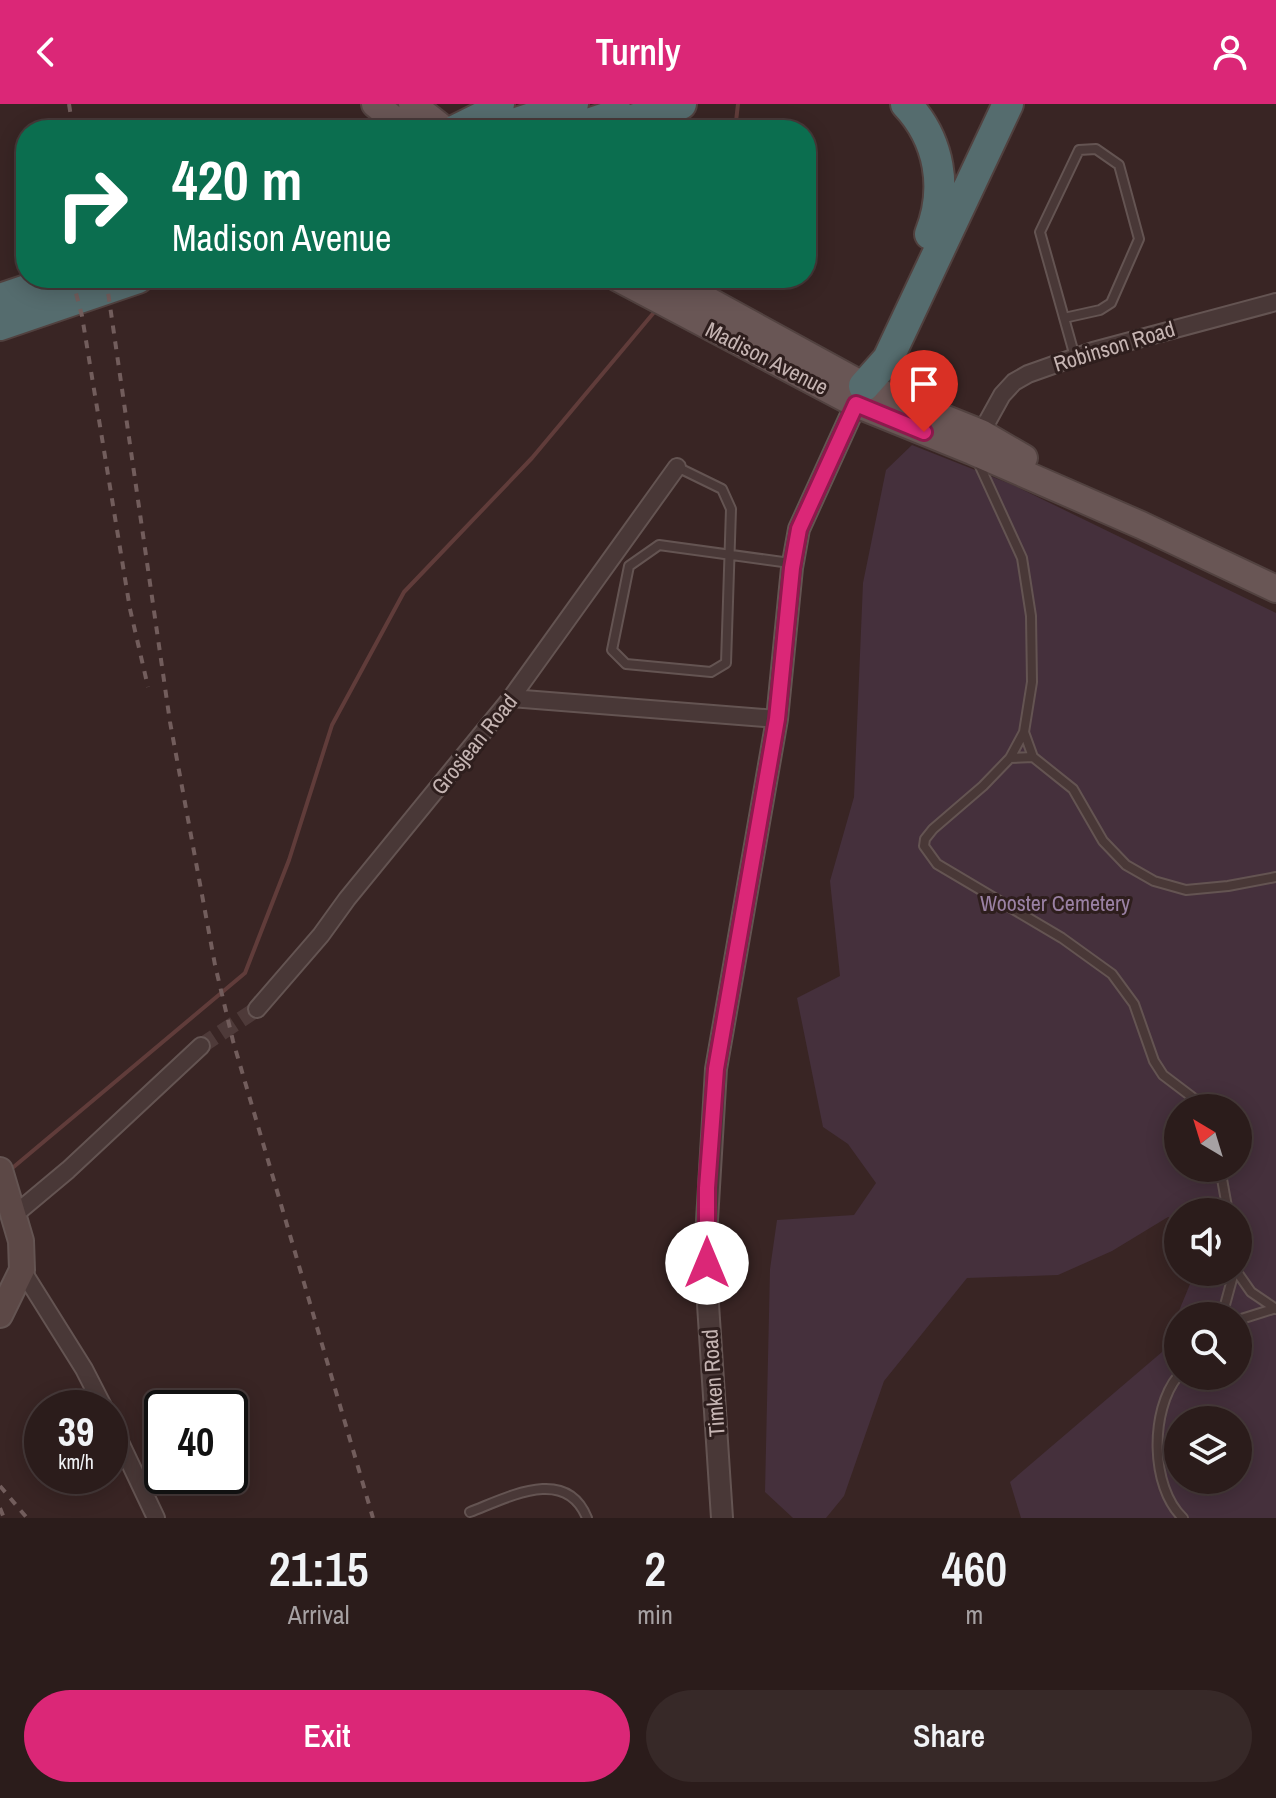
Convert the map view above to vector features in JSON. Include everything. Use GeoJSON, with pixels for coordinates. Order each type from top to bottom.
{"type":"FeatureCollection","features":[{"type":"Feature","properties":{"kind":"highway"},"geometry":{"type":"LineString","coordinates":[[476,120],[499,104]]}},
{"type":"Feature","properties":{"kind":"highway"},"geometry":{"type":"LineString","coordinates":[[526,120],[573,104]]}},
{"type":"Feature","properties":{"kind":"highway"},"geometry":{"type":"LineString","coordinates":[[600,120],[648,104]]}},
{"type":"Feature","properties":{"kind":"highway"},"geometry":{"type":"LineString","coordinates":[[632,120],[681,104]]}},
{"type":"Feature","properties":{"kind":"highway"},"geometry":{"type":"LineString","coordinates":[[860,395],[873,355],[929,238],[939,209],[940,176],[932,145],[906,104]]}},
{"type":"Feature","properties":{"kind":"highway"},"geometry":{"type":"LineString","coordinates":[[860,395],[888,359],[1008,104]]}},
{"type":"Feature","properties":{"kind":"highway"},"geometry":{"type":"LineString","coordinates":[[0,299],[32,288]]}},
{"type":"Feature","properties":{"kind":"highway"},"geometry":{"type":"LineString","coordinates":[[0,325],[109,288]]}},
{"type":"Feature","properties":{"kind":"main road","name":"Madison Avenue"},"geometry":{"type":"LineString","coordinates":[[640,288],[716,320],[860,395],[976,442],[1276,589]]}},
{"type":"Feature","properties":{"kind":"main road","name":"Madison Avenue"},"geometry":{"type":"LineString","coordinates":[[679,288],[716,320]]}},
{"type":"Feature","properties":{"kind":"main road"},"geometry":{"type":"LineString","coordinates":[[0,1170],[21,1241],[22,1270],[0,1315]]}},
{"type":"Feature","properties":{"kind":"street","name":"Robinson Road"},"geometry":{"type":"LineString","coordinates":[[976,442],[1002,395],[1014,382],[1028,374],[1075,357],[1276,302]]}},
{"type":"Feature","properties":{"kind":"street","name":"Timken Road"},"geometry":{"type":"LineString","coordinates":[[722,1518],[706,1237],[718,1054],[777,719],[799,529],[860,395]]}},
{"type":"Feature","properties":{"kind":"street","name":"Grosjean Road"},"geometry":{"type":"LineString","coordinates":[[257,1009],[321,935],[356,887],[511,698],[677,467]]}},
{"type":"Feature","properties":{"kind":"street"},"geometry":{"type":"LineString","coordinates":[[511,698],[777,719]]}},
{"type":"Feature","properties":{"kind":"street"},"geometry":{"type":"LineString","coordinates":[[12,1210],[68,1170],[201,1046]]}},
{"type":"Feature","properties":{"kind":"street"},"geometry":{"type":"LineString","coordinates":[[22,1270],[95,1390]]}},
{"type":"Feature","properties":{"kind":"street"},"geometry":{"type":"LineString","coordinates":[[128,1459],[156,1518]]}},
{"type":"Feature","properties":{"kind":"lane"},"geometry":{"type":"LineString","coordinates":[[1064,318],[1100,310],[1111,303],[1139,239],[1119,165],[1096,149],[1079,150],[1040,232],[1064,318],[1075,357]]}},
{"type":"Feature","properties":{"kind":"lane"},"geometry":{"type":"LineString","coordinates":[[976,442],[1022,558],[1031,616],[1032,682],[1024,732],[1010,758],[933,829],[924,846],[937,864],[1062,938],[1112,974],[1134,1004],[1154,1061],[1163,1075],[1188,1094]]}},
{"type":"Feature","properties":{"kind":"lane"},"geometry":{"type":"LineString","coordinates":[[677,467],[722,489],[731,509],[729,553],[726,663],[711,672],[626,664],[612,650],[629,566],[659,545],[729,553],[793,563]]}},
{"type":"Feature","properties":{"kind":"lane"},"geometry":{"type":"LineString","coordinates":[[1024,732],[1033,757],[1073,789],[1103,841],[1126,865],[1154,881],[1186,890],[1276,877]]}},
{"type":"Feature","properties":{"kind":"lane"},"geometry":{"type":"LineString","coordinates":[[1010,758],[1033,757]]}},
{"type":"Feature","properties":{"kind":"lane"},"geometry":{"type":"LineString","coordinates":[[1246,1286],[1274,1309]]}},
{"type":"Feature","properties":{"kind":"lane"},"geometry":{"type":"LineString","coordinates":[[1252,1316],[1274,1309]]}},
{"type":"Feature","properties":{"kind":"lane"},"geometry":{"type":"LineString","coordinates":[[1171,1390],[1156,1445],[1158,1468],[1176,1512],[1183,1518]]}},
{"type":"Feature","properties":{"kind":"lane"},"geometry":{"type":"LineString","coordinates":[[470,1512],[522,1493],[550,1487],[568,1493],[584,1510],[587,1518]]}},
{"type":"Feature","properties":{"kind":"green space","name":"Wooster Cemetery"},"geometry":{"type":"Polygon","coordinates":[[[912,445],[1013,485],[1276,613],[1276,1518],[1021,1518],[1010,1482],[1164,1347],[1164,1390],[1252,1390],[1252,1302],[1183,1302],[1189,1286],[1252,1286],[1252,1198],[1164,1198],[1164,1219],[1112,1251],[1058,1275],[967,1278],[884,1381],[844,1496],[826,1518],[793,1518],[765,1492],[770,1269],[777,1220],[854,1215],[876,1183],[848,1144],[823,1127],[797,998],[840,976],[830,881],[854,797],[863,583],[886,470],[912,445]]]}},
{"type":"Feature","properties":{"kind":"waterway"},"geometry":{"type":"LineString","coordinates":[[736,120],[738,104]]}},
{"type":"Feature","properties":{"kind":"waterway"},"geometry":{"type":"LineString","coordinates":[[10,1170],[245,973],[289,860],[332,725],[404,592],[532,458],[656,310]]}},
{"type":"Feature","properties":{"kind":"tunnel"},"geometry":{"type":"LineString","coordinates":[[201,1046],[257,1009]]}},
{"type":"Feature","properties":{"kind":"railway"},"geometry":{"type":"LineString","coordinates":[[69,104],[71,120]]}},
{"type":"Feature","properties":{"kind":"railway"},"geometry":{"type":"LineString","coordinates":[[75,288],[82,316],[130,609],[148,687]]}},
{"type":"Feature","properties":{"kind":"railway"},"geometry":{"type":"LineString","coordinates":[[107,288],[170,722],[215,965],[233,1041],[373,1518]]}},
{"type":"Feature","properties":{"kind":"railway"},"geometry":{"type":"LineString","coordinates":[[0,1486],[27,1518]]}},
{"type":"Feature","properties":{"kind":"railway"},"geometry":{"type":"LineString","coordinates":[[0,1508],[4,1518]]}},
{"type":"Feature","properties":{"kind":"route"},"geometry":{"type":"LineString","coordinates":[[707,1263],[707,1188],[716,1069],[777,719],[792,568],[799,529],[856,404],[924,432]]}}]}
